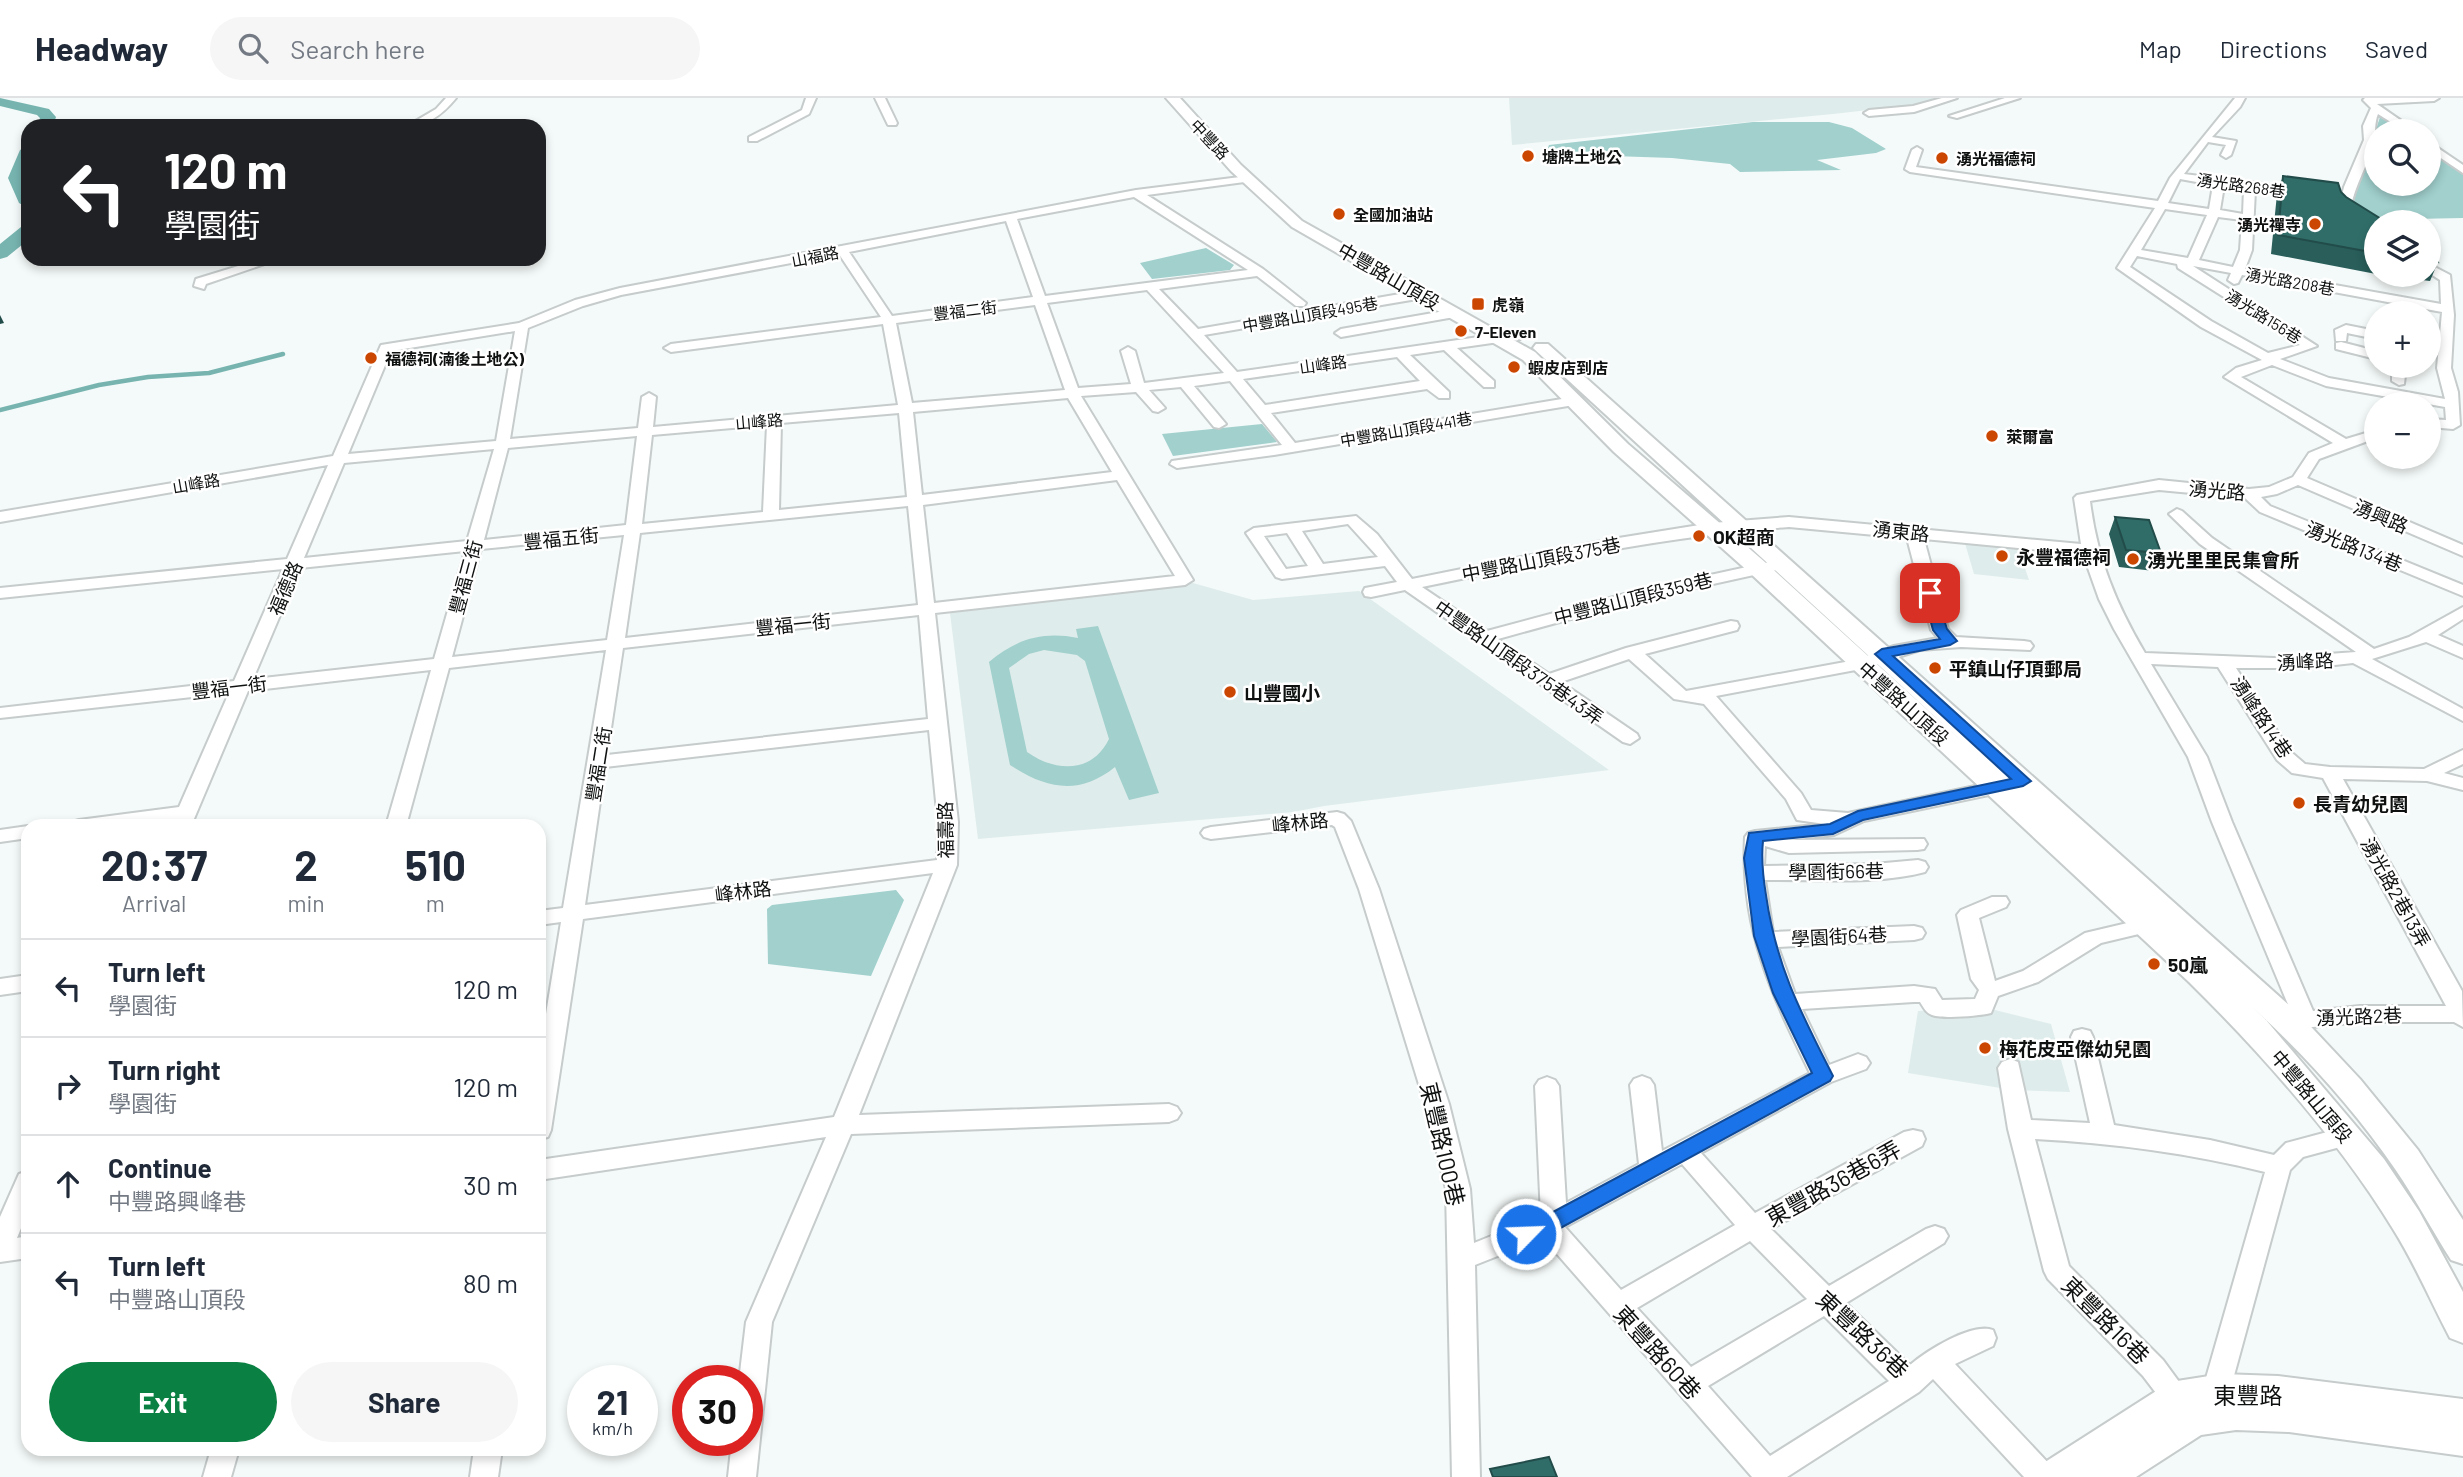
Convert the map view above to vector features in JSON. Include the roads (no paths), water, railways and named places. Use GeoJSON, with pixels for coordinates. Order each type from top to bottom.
{"type":"FeatureCollection","features":[{"type":"Feature","properties":{"kind":"main road","name":"中豐路"},"geometry":{"type":"LineString","coordinates":[[1173,98],[1255,177]]}},
{"type":"Feature","properties":{"kind":"main road","name":"中豐路"},"geometry":{"type":"LineString","coordinates":[[1185,98],[1255,177]]}},
{"type":"Feature","properties":{"kind":"main road","name":"中豐路山頂段"},"geometry":{"type":"LineString","coordinates":[[1255,177],[1297,224],[1456,313],[1549,352],[1744,527],[1771,566]]}},
{"type":"Feature","properties":{"kind":"main road","name":"中豐路山頂段"},"geometry":{"type":"LineString","coordinates":[[1255,177],[1323,227],[1509,336],[1621,448],[1712,528],[1771,566],[2010,784],[2297,1020],[2406,1158],[2463,1250]]}},
{"type":"Feature","properties":{"kind":"main road","name":"中豐路山頂段"},"geometry":{"type":"LineString","coordinates":[[2010,784],[2146,925],[2255,1028],[2346,1136],[2372,1168],[2407,1220],[2462,1321]]}},
{"type":"Feature","properties":{"kind":"main road","name":"東豐路"},"geometry":{"type":"LineString","coordinates":[[2056,1477],[2114,1437],[2185,1409],[2278,1393],[2463,1416]]}},
{"type":"Feature","properties":{"kind":"main road","name":"東豐路"},"geometry":{"type":"LineString","coordinates":[[2229,1402],[2289,1415],[2463,1438]]}},
{"type":"Feature","properties":{"kind":"main road","name":"東豐路"},"geometry":{"type":"LineString","coordinates":[[2102,1477],[2185,1409]]}},
{"type":"Feature","properties":{"kind":"street"},"geometry":{"type":"LineString","coordinates":[[424,119],[439,110],[451,98]]}},
{"type":"Feature","properties":{"kind":"street"},"geometry":{"type":"LineString","coordinates":[[753,139],[806,112],[811,98]]}},
{"type":"Feature","properties":{"kind":"street"},"geometry":{"type":"LineString","coordinates":[[880,98],[892,123]]}},
{"type":"Feature","properties":{"kind":"street"},"geometry":{"type":"LineString","coordinates":[[1869,113],[1914,109],[1952,98]]}},
{"type":"Feature","properties":{"kind":"street"},"geometry":{"type":"LineString","coordinates":[[1954,116],[2015,98]]}},
{"type":"Feature","properties":{"kind":"street"},"geometry":{"type":"LineString","coordinates":[[2239,98],[2237,105],[2205,139],[2178,176],[2123,268],[2206,324],[2269,359],[2326,382],[2455,397]]}},
{"type":"Feature","properties":{"kind":"street"},"geometry":{"type":"LineString","coordinates":[[2370,102],[2434,98]]}},
{"type":"Feature","properties":{"kind":"street"},"geometry":{"type":"LineString","coordinates":[[1890,102],[1914,109]]}},
{"type":"Feature","properties":{"kind":"street"},"geometry":{"type":"LineString","coordinates":[[2370,102],[2394,119]]}},
{"type":"Feature","properties":{"kind":"street"},"geometry":{"type":"LineString","coordinates":[[2364,225],[2344,211],[2370,140],[2370,102]]}},
{"type":"Feature","properties":{"kind":"street"},"geometry":{"type":"LineString","coordinates":[[2205,139],[2232,143],[2226,155]]}},
{"type":"Feature","properties":{"kind":"street"},"geometry":{"type":"LineString","coordinates":[[1917,150],[1910,169],[2249,218]]}},
{"type":"Feature","properties":{"kind":"street"},"geometry":{"type":"LineString","coordinates":[[2441,154],[2463,170]]}},
{"type":"Feature","properties":{"kind":"street","name":"湧光路268巷"},"geometry":{"type":"LineString","coordinates":[[2178,176],[2320,194]]}},
{"type":"Feature","properties":{"kind":"street","name":"山福路"},"geometry":{"type":"LineString","coordinates":[[387,348],[522,326],[595,298],[1136,193],[1255,177]]}},
{"type":"Feature","properties":{"kind":"street"},"geometry":{"type":"LineString","coordinates":[[2186,262],[2202,243],[2214,213],[2219,182]]}},
{"type":"Feature","properties":{"kind":"street"},"geometry":{"type":"LineString","coordinates":[[2236,276],[2246,250],[2250,187]]}},
{"type":"Feature","properties":{"kind":"street"},"geometry":{"type":"LineString","coordinates":[[1136,193],[1259,272],[1300,303]]}},
{"type":"Feature","properties":{"kind":"street"},"geometry":{"type":"LineString","coordinates":[[2333,196],[2347,198]]}},
{"type":"Feature","properties":{"kind":"street","name":"豐福一街"},"geometry":{"type":"LineString","coordinates":[[0,713],[1185,580],[1072,393],[1011,219]]}},
{"type":"Feature","properties":{"kind":"street","name":"福壽路"},"geometry":{"type":"LineString","coordinates":[[754,1365],[759,1322],[843,1125],[947,865],[948,822],[906,408],[889,320],[843,251]]}},
{"type":"Feature","properties":{"kind":"street","name":"湧光路208巷"},"geometry":{"type":"LineString","coordinates":[[2133,252],[2186,262],[2236,276],[2448,309]]}},
{"type":"Feature","properties":{"kind":"street","name":"湧光路156巷"},"geometry":{"type":"LineString","coordinates":[[2186,262],[2182,266],[2310,346],[2269,359]]}},
{"type":"Feature","properties":{"kind":"street"},"geometry":{"type":"LineString","coordinates":[[200,286],[200,282],[251,266]]}},
{"type":"Feature","properties":{"kind":"street","name":"豐福二街"},"geometry":{"type":"LineString","coordinates":[[670,348],[1259,272]]}},
{"type":"Feature","properties":{"kind":"street"},"geometry":{"type":"LineString","coordinates":[[2441,275],[2446,278],[2448,309],[2444,368],[2455,397],[2453,425],[2463,438]]}},
{"type":"Feature","properties":{"kind":"street"},"geometry":{"type":"LineString","coordinates":[[1150,286],[1196,333],[1263,410],[1291,448]]}},
{"type":"Feature","properties":{"kind":"street"},"geometry":{"type":"LineString","coordinates":[[2446,290],[2463,289]]}},
{"type":"Feature","properties":{"kind":"street","name":"中豐路山頂段495巷"},"geometry":{"type":"LineString","coordinates":[[1196,333],[1423,294]]}},
{"type":"Feature","properties":{"kind":"street"},"geometry":{"type":"LineString","coordinates":[[1316,312],[1371,357]]}},
{"type":"Feature","properties":{"kind":"street"},"geometry":{"type":"LineString","coordinates":[[1341,333],[1456,313]]}},
{"type":"Feature","properties":{"kind":"street","name":"豐福三街"},"geometry":{"type":"LineString","coordinates":[[398,819],[502,445],[522,326]]}},
{"type":"Feature","properties":{"kind":"street"},"geometry":{"type":"LineString","coordinates":[[2447,328],[2463,326]]}},
{"type":"Feature","properties":{"kind":"street"},"geometry":{"type":"LineString","coordinates":[[2364,333],[2341,330],[2341,342],[2364,351]]}},
{"type":"Feature","properties":{"kind":"street","name":"山峰路"},"geometry":{"type":"LineString","coordinates":[[0,517],[338,459],[1233,378],[1509,336]]}},
{"type":"Feature","properties":{"kind":"street"},"geometry":{"type":"LineString","coordinates":[[1447,345],[1489,384]]}},
{"type":"Feature","properties":{"kind":"street","name":"福德路"},"geometry":{"type":"LineString","coordinates":[[184,819],[387,348]]}},
{"type":"Feature","properties":{"kind":"street"},"geometry":{"type":"LineString","coordinates":[[1128,351],[1139,387],[1157,408]]}},
{"type":"Feature","properties":{"kind":"street"},"geometry":{"type":"LineString","coordinates":[[1401,352],[1430,384],[1444,395]]}},
{"type":"Feature","properties":{"kind":"street"},"geometry":{"type":"LineString","coordinates":[[2269,359],[2231,377],[2344,444]]}},
{"type":"Feature","properties":{"kind":"street"},"geometry":{"type":"LineString","coordinates":[[1185,383],[1219,424]]}},
{"type":"Feature","properties":{"kind":"street"},"geometry":{"type":"LineString","coordinates":[[1263,410],[1430,384]]}},
{"type":"Feature","properties":{"kind":"street","name":"豐福二街"},"geometry":{"type":"LineString","coordinates":[[546,1085],[633,530],[647,432],[649,397]]}},
{"type":"Feature","properties":{"kind":"street","name":"中豐路山頂段441巷"},"geometry":{"type":"LineString","coordinates":[[1177,464],[1574,401]]}},
{"type":"Feature","properties":{"kind":"street"},"geometry":{"type":"LineString","coordinates":[[771,516],[774,420]]}},
{"type":"Feature","properties":{"kind":"street"},"geometry":{"type":"LineString","coordinates":[[2441,424],[2453,425]]}},
{"type":"Feature","properties":{"kind":"street"},"geometry":{"type":"LineString","coordinates":[[2298,480],[2314,456],[2364,438]]}},
{"type":"Feature","properties":{"kind":"street","name":"豐福五街"},"geometry":{"type":"LineString","coordinates":[[0,593],[915,501],[1121,475]]}},
{"type":"Feature","properties":{"kind":"street","name":"湧光路"},"geometry":{"type":"LineString","coordinates":[[2297,1020],[2194,749],[2138,658],[2098,583],[2083,518],[2082,498],[2158,485],[2249,494],[2272,491],[2298,480]]}},
{"type":"Feature","properties":{"kind":"street","name":"湧興路"},"geometry":{"type":"LineString","coordinates":[[2298,480],[2463,551]]}},
{"type":"Feature","properties":{"kind":"street","name":"湧光路134巷"},"geometry":{"type":"LineString","coordinates":[[2249,494],[2265,509],[2463,591]]}},
{"type":"Feature","properties":{"kind":"street"},"geometry":{"type":"LineString","coordinates":[[2177,514],[2206,541],[2363,655],[2463,716]]}},
{"type":"Feature","properties":{"kind":"street","name":"中豐路山頂段375巷43弄"},"geometry":{"type":"LineString","coordinates":[[1293,528],[1351,519],[1371,537],[1408,585],[1630,738]]}},
{"type":"Feature","properties":{"kind":"street","name":"湧東路"},"geometry":{"type":"LineString","coordinates":[[1712,528],[1789,523],[2090,550]]}},
{"type":"Feature","properties":{"kind":"street"},"geometry":{"type":"LineString","coordinates":[[1319,570],[1293,528],[1254,533],[1282,574],[1319,570],[1388,561]]}},
{"type":"Feature","properties":{"kind":"street","name":"中豐路山頂段375巷"},"geometry":{"type":"LineString","coordinates":[[1371,592],[1606,545],[1712,528]]}},
{"type":"Feature","properties":{"kind":"street"},"geometry":{"type":"LineString","coordinates":[[1914,533],[1940,630],[1950,641]]}},
{"type":"Feature","properties":{"kind":"street","name":"中豐路山頂段359巷"},"geometry":{"type":"LineString","coordinates":[[1483,638],[1658,589],[1771,566]]}},
{"type":"Feature","properties":{"kind":"street","name":"湧峰路"},"geometry":{"type":"LineString","coordinates":[[2138,658],[2297,663],[2363,655],[2409,643],[2463,612]]}},
{"type":"Feature","properties":{"kind":"street"},"geometry":{"type":"LineString","coordinates":[[1547,681],[1632,652],[1731,626]]}},
{"type":"Feature","properties":{"kind":"street"},"geometry":{"type":"LineString","coordinates":[[2424,635],[2463,653]]}},
{"type":"Feature","properties":{"kind":"street"},"geometry":{"type":"LineString","coordinates":[[1686,696],[1950,641],[2024,646]]}},
{"type":"Feature","properties":{"kind":"street"},"geometry":{"type":"LineString","coordinates":[[1632,652],[1681,695],[1710,701],[1794,797],[1804,816],[1852,819]]}},
{"type":"Feature","properties":{"kind":"street","name":"湧峰路14巷"},"geometry":{"type":"LineString","coordinates":[[2224,662],[2284,756],[2299,769],[2330,773],[2427,775]]}},
{"type":"Feature","properties":{"kind":"street"},"geometry":{"type":"LineString","coordinates":[[598,762],[937,724]]}},
{"type":"Feature","properties":{"kind":"street"},"geometry":{"type":"LineString","coordinates":[[2427,775],[2463,757]]}},
{"type":"Feature","properties":{"kind":"street","name":"湧光路2巷13弄"},"geometry":{"type":"LineString","coordinates":[[2330,773],[2451,991],[2461,1016]]}},
{"type":"Feature","properties":{"kind":"street"},"geometry":{"type":"LineString","coordinates":[[2427,775],[2463,784]]}},
{"type":"Feature","properties":{"kind":"street"},"geometry":{"type":"LineString","coordinates":[[1755,837],[1833,829],[1852,819],[2010,784]]}},
{"type":"Feature","properties":{"kind":"street","name":"峰林路"},"geometry":{"type":"LineString","coordinates":[[1211,833],[1319,818],[1337,818],[1344,825]]}},
{"type":"Feature","properties":{"kind":"street","name":"東豐路100巷"},"geometry":{"type":"LineString","coordinates":[[1344,825],[1370,889],[1437,1104],[1458,1189],[1466,1477]]}},
{"type":"Feature","properties":{"kind":"street"},"geometry":{"type":"LineString","coordinates":[[0,836],[21,833]]}},
{"type":"Feature","properties":{"kind":"street"},"geometry":{"type":"LineString","coordinates":[[1755,837],[1789,847],[1917,844]]}},
{"type":"Feature","properties":{"kind":"street"},"geometry":{"type":"LineString","coordinates":[[1755,837],[1752,858],[1764,940],[1786,1002],[1823,1076]]}},
{"type":"Feature","properties":{"kind":"street","name":"峰林路"},"geometry":{"type":"LineString","coordinates":[[546,917],[947,865]]}},
{"type":"Feature","properties":{"kind":"street","name":"學園街66巷"},"geometry":{"type":"LineString","coordinates":[[1754,873],[1874,871],[1918,867]]}},
{"type":"Feature","properties":{"kind":"street"},"geometry":{"type":"LineString","coordinates":[[1990,989],[1982,979],[1968,915],[1999,902]]}},
{"type":"Feature","properties":{"kind":"street"},"geometry":{"type":"LineString","coordinates":[[1990,989],[2004,988],[2024,979],[2094,937],[2175,919]]}},
{"type":"Feature","properties":{"kind":"street","name":"學園街64巷"},"geometry":{"type":"LineString","coordinates":[[1764,940],[1914,933]]}},
{"type":"Feature","properties":{"kind":"street"},"geometry":{"type":"LineString","coordinates":[[0,987],[21,984]]}},
{"type":"Feature","properties":{"kind":"street"},"geometry":{"type":"LineString","coordinates":[[1786,1002],[1914,995],[1927,996],[1936,1008],[1983,1007],[1990,989]]}},
{"type":"Feature","properties":{"kind":"street","name":"湧光路2巷"},"geometry":{"type":"LineString","coordinates":[[2255,1028],[2297,1020],[2360,1014],[2461,1016]]}},
{"type":"Feature","properties":{"kind":"street"},"geometry":{"type":"LineString","coordinates":[[2082,1037],[2104,1133]]}},
{"type":"Feature","properties":{"kind":"street"},"geometry":{"type":"LineString","coordinates":[[1461,1259],[1551,1223],[1823,1076],[1858,1063]]}},
{"type":"Feature","properties":{"kind":"street","name":"東豐路16巷"},"geometry":{"type":"LineString","coordinates":[[2010,1068],[2020,1129],[2057,1272],[2153,1368],[2185,1409]]}},
{"type":"Feature","properties":{"kind":"street"},"geometry":{"type":"LineString","coordinates":[[1642,1084],[1652,1168]]}},
{"type":"Feature","properties":{"kind":"street"},"geometry":{"type":"LineString","coordinates":[[1547,1086],[1551,1223]]}},
{"type":"Feature","properties":{"kind":"street"},"geometry":{"type":"LineString","coordinates":[[546,1169],[843,1125],[1169,1113]]}},
{"type":"Feature","properties":{"kind":"street"},"geometry":{"type":"LineString","coordinates":[[2020,1129],[2104,1133],[2210,1150],[2279,1166]]}},
{"type":"Feature","properties":{"kind":"street"},"geometry":{"type":"LineString","coordinates":[[2229,1402],[2218,1385],[2279,1166],[2295,1150],[2346,1136]]}},
{"type":"Feature","properties":{"kind":"street","name":"東豐路36巷6弄"},"geometry":{"type":"LineString","coordinates":[[1617,1306],[1752,1227],[1913,1139]]}},
{"type":"Feature","properties":{"kind":"street","name":"東豐路36巷"},"geometry":{"type":"LineString","coordinates":[[1685,1151],[1752,1227],[1909,1383],[1934,1361],[2043,1477]]}},
{"type":"Feature","properties":{"kind":"street"},"geometry":{"type":"LineString","coordinates":[[21,1198],[0,1249],[21,1248]]}},
{"type":"Feature","properties":{"kind":"street","name":"東豐路60巷"},"geometry":{"type":"LineString","coordinates":[[1551,1223],[1617,1306],[1770,1475]]}},
{"type":"Feature","properties":{"kind":"street"},"geometry":{"type":"LineString","coordinates":[[1686,1384],[1935,1236]]}},
{"type":"Feature","properties":{"kind":"street"},"geometry":{"type":"LineString","coordinates":[[1934,1361],[1983,1338]]}},
{"type":"Feature","properties":{"kind":"street"},"geometry":{"type":"LineString","coordinates":[[1770,1475],[1909,1383]]}},
{"type":"Feature","properties":{"kind":"street"},"geometry":{"type":"LineString","coordinates":[[217,1477],[223,1456]]}},
{"type":"Feature","properties":{"kind":"street"},"geometry":{"type":"LineString","coordinates":[[484,1477],[487,1456]]}},
{"type":"Feature","properties":{"kind":"street"},"geometry":{"type":"LineString","coordinates":[[743,1477],[745,1456]]}},
{"type":"Feature","properties":{"kind":"waterway"},"geometry":{"type":"LineString","coordinates":[[0,101],[43,112],[47,119]]}},
{"type":"Feature","properties":{"kind":"waterway"},"geometry":{"type":"LineString","coordinates":[[21,168],[17,178],[21,187]]}},
{"type":"Feature","properties":{"kind":"waterway"},"geometry":{"type":"LineString","coordinates":[[0,253],[21,236]]}},
{"type":"Feature","properties":{"kind":"waterway"},"geometry":{"type":"LineString","coordinates":[[0,410],[99,385],[148,377],[209,373],[283,354]]}},
{"type":"Feature","properties":{"kind":"place","name":"塘牌土地公"},"geometry":{"type":"Point","coordinates":[1528,156]}},
{"type":"Feature","properties":{"kind":"place","name":"湧光福德祠"},"geometry":{"type":"Point","coordinates":[1942,158]}},
{"type":"Feature","properties":{"kind":"place","name":"全國加油站"},"geometry":{"type":"Point","coordinates":[1339,214]}},
{"type":"Feature","properties":{"kind":"place","name":"湧光禪寺"},"geometry":{"type":"Point","coordinates":[2315,224]}},
{"type":"Feature","properties":{"kind":"place","name":"虎嶺"},"geometry":{"type":"Point","coordinates":[1478,304]}},
{"type":"Feature","properties":{"kind":"place","name":"7-Eleven"},"geometry":{"type":"Point","coordinates":[1461,331]}},
{"type":"Feature","properties":{"kind":"place","name":"福德祠(湳後土地公)"},"geometry":{"type":"Point","coordinates":[371,358]}},
{"type":"Feature","properties":{"kind":"place","name":"蝦皮店到店"},"geometry":{"type":"Point","coordinates":[1514,367]}},
{"type":"Feature","properties":{"kind":"place","name":"萊爾富"},"geometry":{"type":"Point","coordinates":[1992,436]}},
{"type":"Feature","properties":{"kind":"place","name":"OK超商"},"geometry":{"type":"Point","coordinates":[1699,536]}},
{"type":"Feature","properties":{"kind":"place","name":"永豐福德祠"},"geometry":{"type":"Point","coordinates":[2002,556]}},
{"type":"Feature","properties":{"kind":"place","name":"湧光里里民集會所"},"geometry":{"type":"Point","coordinates":[2133,559]}},
{"type":"Feature","properties":{"kind":"place","name":"平鎮山仔頂郵局"},"geometry":{"type":"Point","coordinates":[1935,668]}},
{"type":"Feature","properties":{"kind":"place","name":"山豐國小"},"geometry":{"type":"Point","coordinates":[1230,692]}},
{"type":"Feature","properties":{"kind":"place","name":"長青幼兒園"},"geometry":{"type":"Point","coordinates":[2299,803]}},
{"type":"Feature","properties":{"kind":"place","name":"50嵐"},"geometry":{"type":"Point","coordinates":[2154,964]}},
{"type":"Feature","properties":{"kind":"place","name":"梅花皮亞傑幼兒園"},"geometry":{"type":"Point","coordinates":[1985,1048]}}]}
